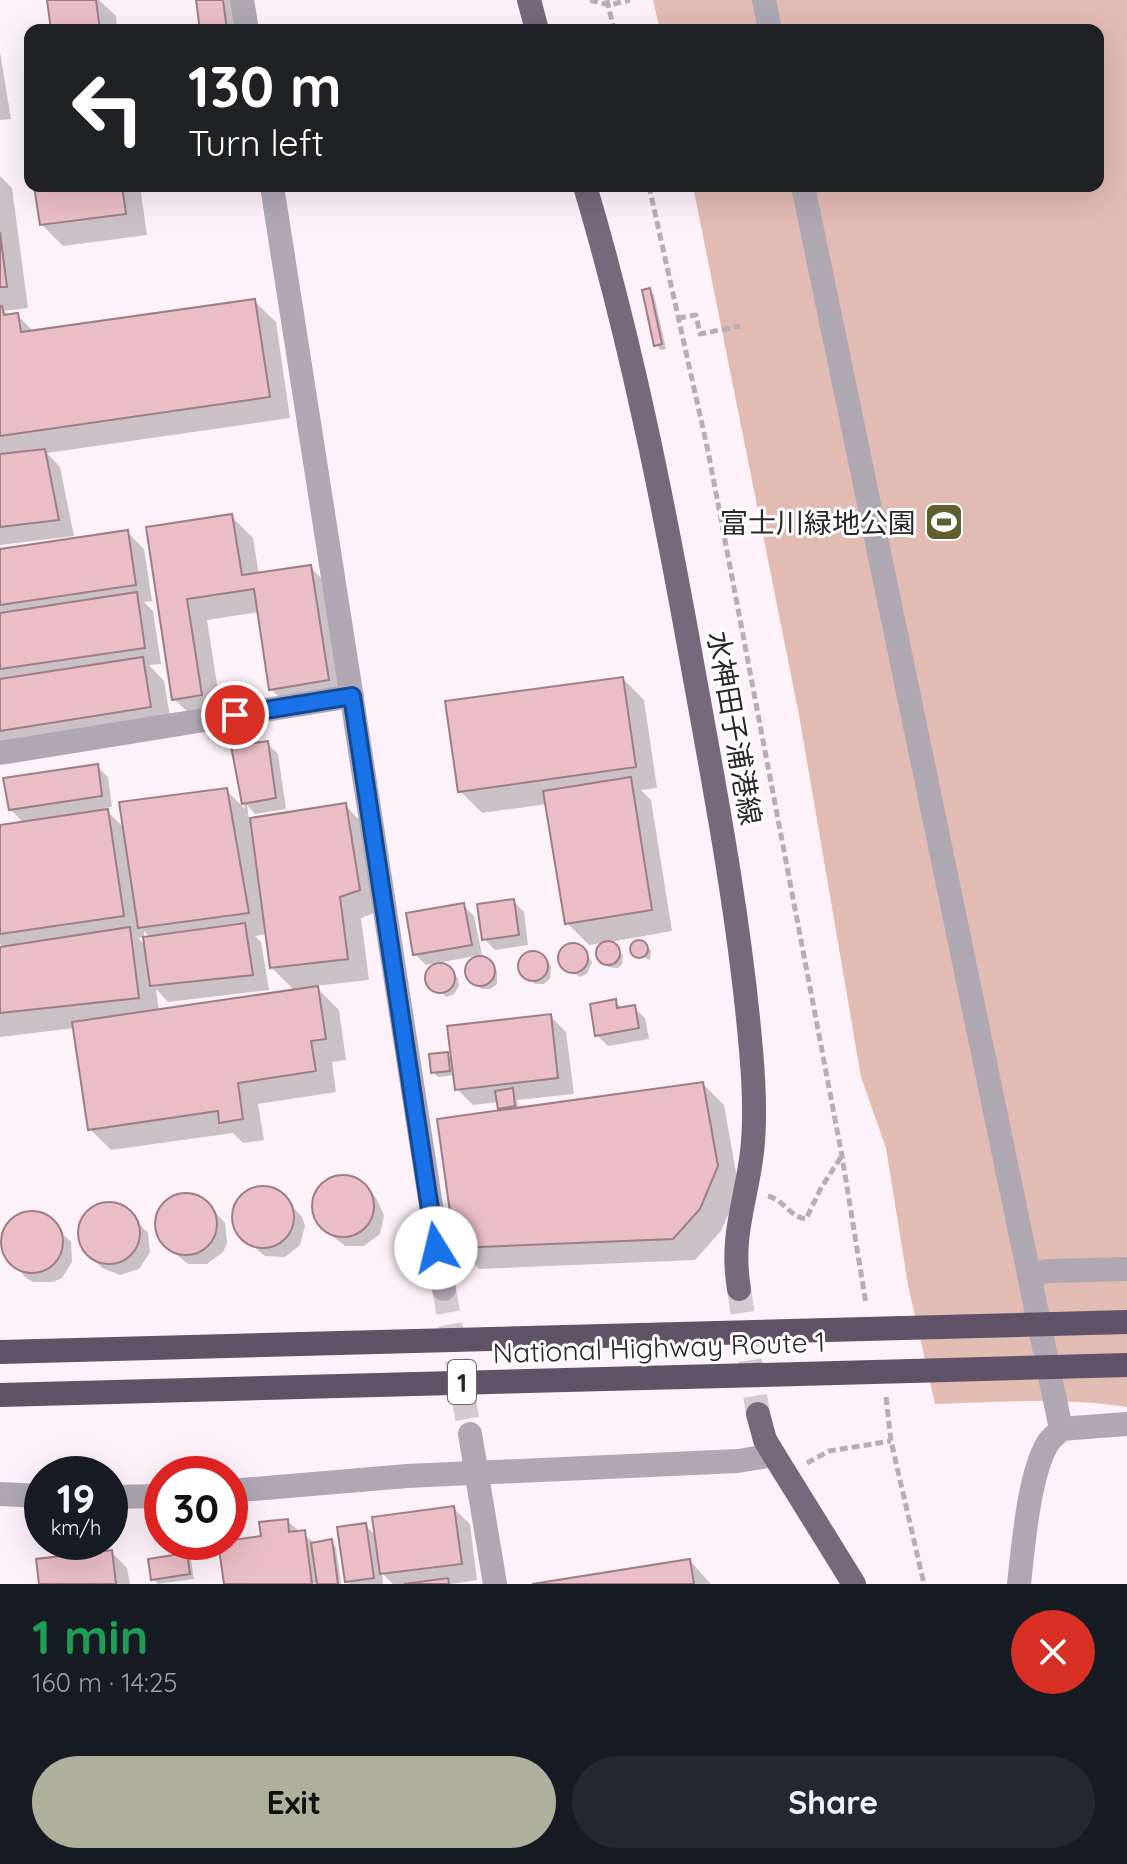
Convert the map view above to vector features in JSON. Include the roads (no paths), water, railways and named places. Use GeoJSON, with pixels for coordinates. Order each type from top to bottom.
{"type":"FeatureCollection","features":[{"type":"Feature","properties":{"kind":"highway","name":"National Highway Route 1"},"geometry":{"type":"LineString","coordinates":[[4,1352],[1127,1322]]}},
{"type":"Feature","properties":{"kind":"highway","name":"National Highway Route 1"},"geometry":{"type":"LineString","coordinates":[[7,1395],[1127,1365]]}},
{"type":"Feature","properties":{"kind":"main road"},"geometry":{"type":"LineString","coordinates":[[529,0],[535,24]]}},
{"type":"Feature","properties":{"kind":"main road","name":"水神田子浦港線"},"geometry":{"type":"LineString","coordinates":[[587,192],[649,438],[728,857],[744,971],[755,1106],[752,1155],[735,1244],[739,1289]]}},
{"type":"Feature","properties":{"kind":"main road"},"geometry":{"type":"LineString","coordinates":[[758,1414],[765,1440],[854,1584]]}},
{"type":"Feature","properties":{"kind":"street"},"geometry":{"type":"LineString","coordinates":[[242,0],[246,24]]}},
{"type":"Feature","properties":{"kind":"street"},"geometry":{"type":"LineString","coordinates":[[764,0],[769,24]]}},
{"type":"Feature","properties":{"kind":"street"},"geometry":{"type":"LineString","coordinates":[[273,192],[444,1289]]}},
{"type":"Feature","properties":{"kind":"street"},"geometry":{"type":"LineString","coordinates":[[804,192],[1061,1429]]}},
{"type":"Feature","properties":{"kind":"street"},"geometry":{"type":"LineString","coordinates":[[0,753],[352,696]]}},
{"type":"Feature","properties":{"kind":"street"},"geometry":{"type":"LineString","coordinates":[[1029,1275],[1048,1271],[1127,1269]]}},
{"type":"Feature","properties":{"kind":"street"},"geometry":{"type":"LineString","coordinates":[[1019,1584],[1027,1516],[1048,1443],[1061,1429],[1127,1424]]}},
{"type":"Feature","properties":{"kind":"street"},"geometry":{"type":"LineString","coordinates":[[470,1434],[495,1584]]}},
{"type":"Feature","properties":{"kind":"street"},"geometry":{"type":"LineString","coordinates":[[248,1490],[477,1472],[738,1461],[774,1455]]}},
{"type":"Feature","properties":{"kind":"street"},"geometry":{"type":"LineString","coordinates":[[0,1494],[24,1495]]}},
{"type":"Feature","properties":{"kind":"tunnel"},"geometry":{"type":"LineString","coordinates":[[444,1289],[470,1434]]}},
{"type":"Feature","properties":{"kind":"tunnel"},"geometry":{"type":"LineString","coordinates":[[739,1289],[758,1414]]}},
{"type":"Feature","properties":{"kind":"place","name":"富士川緑地公園"},"geometry":{"type":"Point","coordinates":[944,522]}}]}
